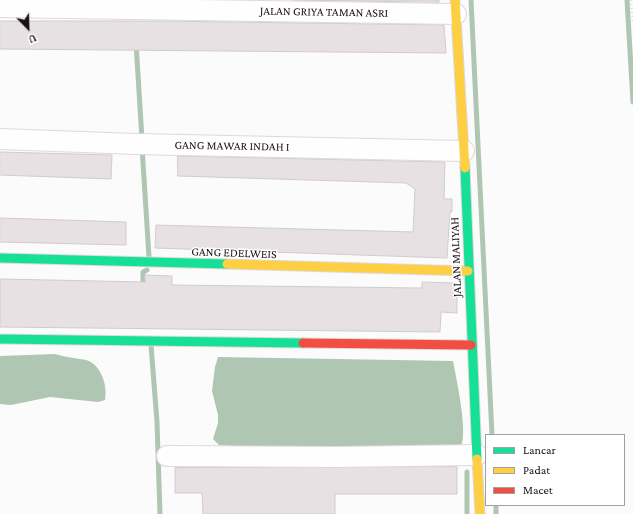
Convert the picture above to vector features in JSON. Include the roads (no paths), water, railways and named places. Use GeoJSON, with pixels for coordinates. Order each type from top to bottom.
{"type":"FeatureCollection","features":[{"type":"Feature","properties":{"kind":"street","name":"JALAN GRIYA TAMAN ASRI"},"geometry":{"type":"LineString","coordinates":[[0,6],[451,11]]}},
{"type":"Feature","properties":{"kind":"street","name":"JALAN MALIYAH"},"geometry":{"type":"LineString","coordinates":[[451,11],[462,99],[457,152],[462,271],[468,346],[470,455],[480,514]]}},
{"type":"Feature","properties":{"kind":"street","name":"GANG MAWAR INDAH I"},"geometry":{"type":"LineString","coordinates":[[0,139],[457,152]]}},
{"type":"Feature","properties":{"kind":"street","name":"GANG EDELWEIS"},"geometry":{"type":"LineString","coordinates":[[0,258],[462,271]]}},
{"type":"Feature","properties":{"kind":"street"},"geometry":{"type":"LineString","coordinates":[[0,339],[468,346]]}},
{"type":"Feature","properties":{"kind":"street"},"geometry":{"type":"LineString","coordinates":[[167,456],[336,457],[470,455]]}},
{"type":"Feature","properties":{"kind":"waterway"},"geometry":{"type":"LineString","coordinates":[[471,0],[492,434]]}},
{"type":"Feature","properties":{"kind":"waterway"},"geometry":{"type":"LineString","coordinates":[[627,0],[633,102]]}},
{"type":"Feature","properties":{"kind":"waterway"},"geometry":{"type":"LineString","coordinates":[[136,43],[142,139]]}},
{"type":"Feature","properties":{"kind":"waterway"},"geometry":{"type":"LineString","coordinates":[[142,147],[149,257]]}},
{"type":"Feature","properties":{"kind":"waterway"},"geometry":{"type":"LineString","coordinates":[[143,287],[143,272],[147,270]]}},
{"type":"Feature","properties":{"kind":"waterway"},"geometry":{"type":"LineString","coordinates":[[151,345],[157,422],[160,514]]}},
{"type":"Feature","properties":{"kind":"waterway"},"geometry":{"type":"LineString","coordinates":[[467,472],[467,514]]}},
{"type":"Feature","properties":{"kind":"waterway"},"geometry":{"type":"LineString","coordinates":[[496,506],[496,514]]}}]}
